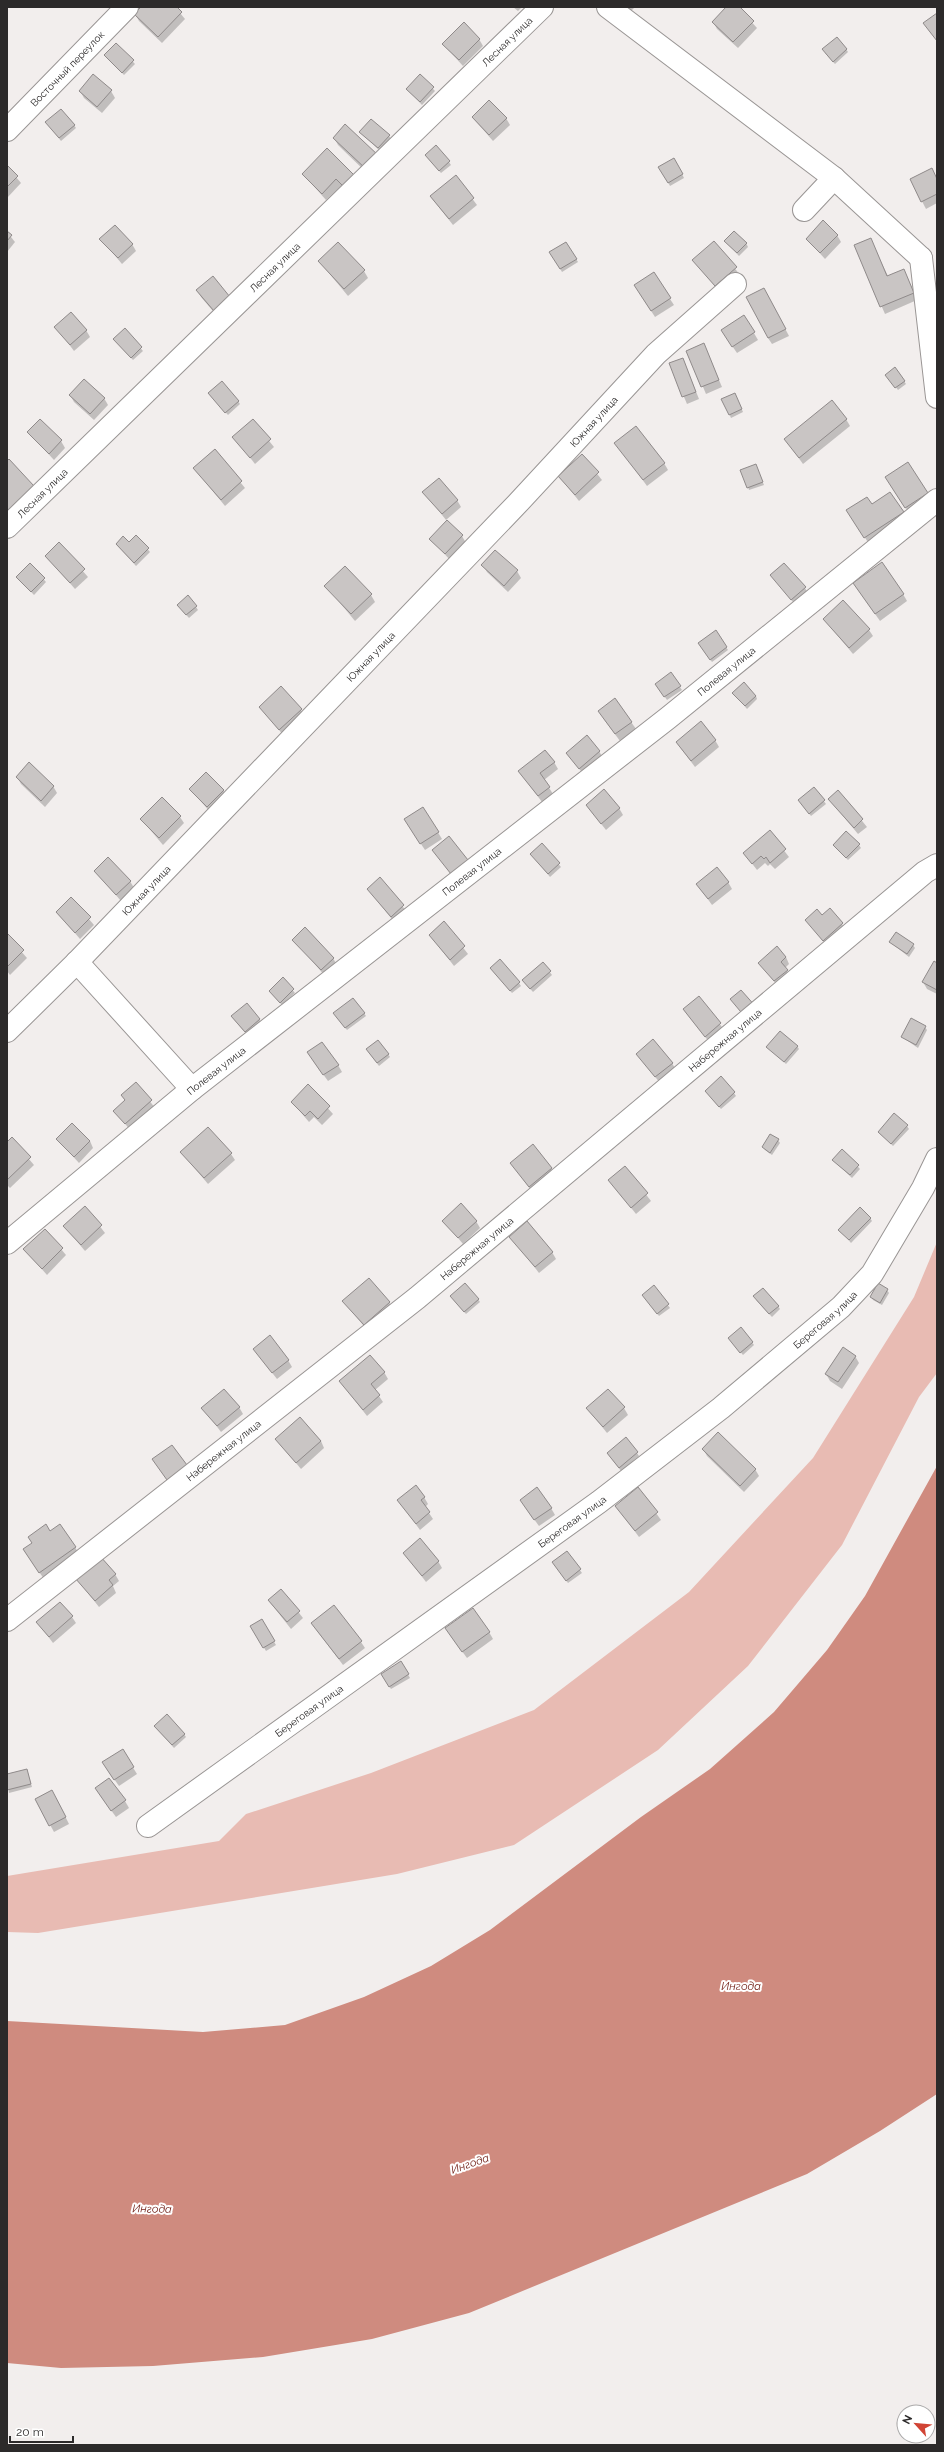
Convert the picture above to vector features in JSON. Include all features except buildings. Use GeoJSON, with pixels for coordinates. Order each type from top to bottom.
{"type":"FeatureCollection","features":[{"type":"Feature","properties":{"kind":"street","name":"Восточный переулок"},"geometry":{"type":"LineString","coordinates":[[7,130],[127,7]]}},
{"type":"Feature","properties":{"kind":"street","name":"Лесная улица"},"geometry":{"type":"LineString","coordinates":[[7,527],[542,7]]}},
{"type":"Feature","properties":{"kind":"street"},"geometry":{"type":"LineString","coordinates":[[608,7],[834,178],[929,254],[937,397]]}},
{"type":"Feature","properties":{"kind":"street"},"geometry":{"type":"LineString","coordinates":[[804,210],[834,178]]}},
{"type":"Feature","properties":{"kind":"street","name":"Южная улица"},"geometry":{"type":"LineString","coordinates":[[7,1031],[77,962],[512,510],[656,354],[735,284]]}},
{"type":"Feature","properties":{"kind":"street","name":"Полевая улица"},"geometry":{"type":"LineString","coordinates":[[7,1243],[192,1089],[668,718],[937,500]]}},
{"type":"Feature","properties":{"kind":"street","name":"Набережная улица"},"geometry":{"type":"LineString","coordinates":[[7,1620],[417,1298],[919,877],[937,865]]}},
{"type":"Feature","properties":{"kind":"street"},"geometry":{"type":"LineString","coordinates":[[77,962],[192,1089]]}},
{"type":"Feature","properties":{"kind":"street","name":"Береговая улица"},"geometry":{"type":"LineString","coordinates":[[148,1826],[599,1502],[721,1408],[841,1308],[872,1274],[923,1188],[937,1159]]}},
{"type":"Feature","properties":{"kind":"shaded area"},"geometry":{"type":"Polygon","coordinates":[[[937,1242],[937,1373],[919,1397],[842,1545],[748,1666],[658,1750],[514,1845],[397,1874],[38,1933],[7,1932],[7,1876],[219,1841],[246,1814],[371,1773],[534,1710],[689,1592],[813,1458],[914,1297],[937,1242]]]}},
{"type":"Feature","properties":{"kind":"water","name":"Ингода"},"geometry":{"type":"Polygon","coordinates":[[[937,1466],[937,2094],[880,2131],[807,2174],[469,2313],[372,2339],[263,2357],[153,2366],[61,2368],[7,2363],[7,2021],[203,2032],[285,2025],[364,1997],[431,1966],[490,1930],[641,1817],[710,1769],[774,1712],[827,1650],[865,1596],[937,1466]]]}}]}
